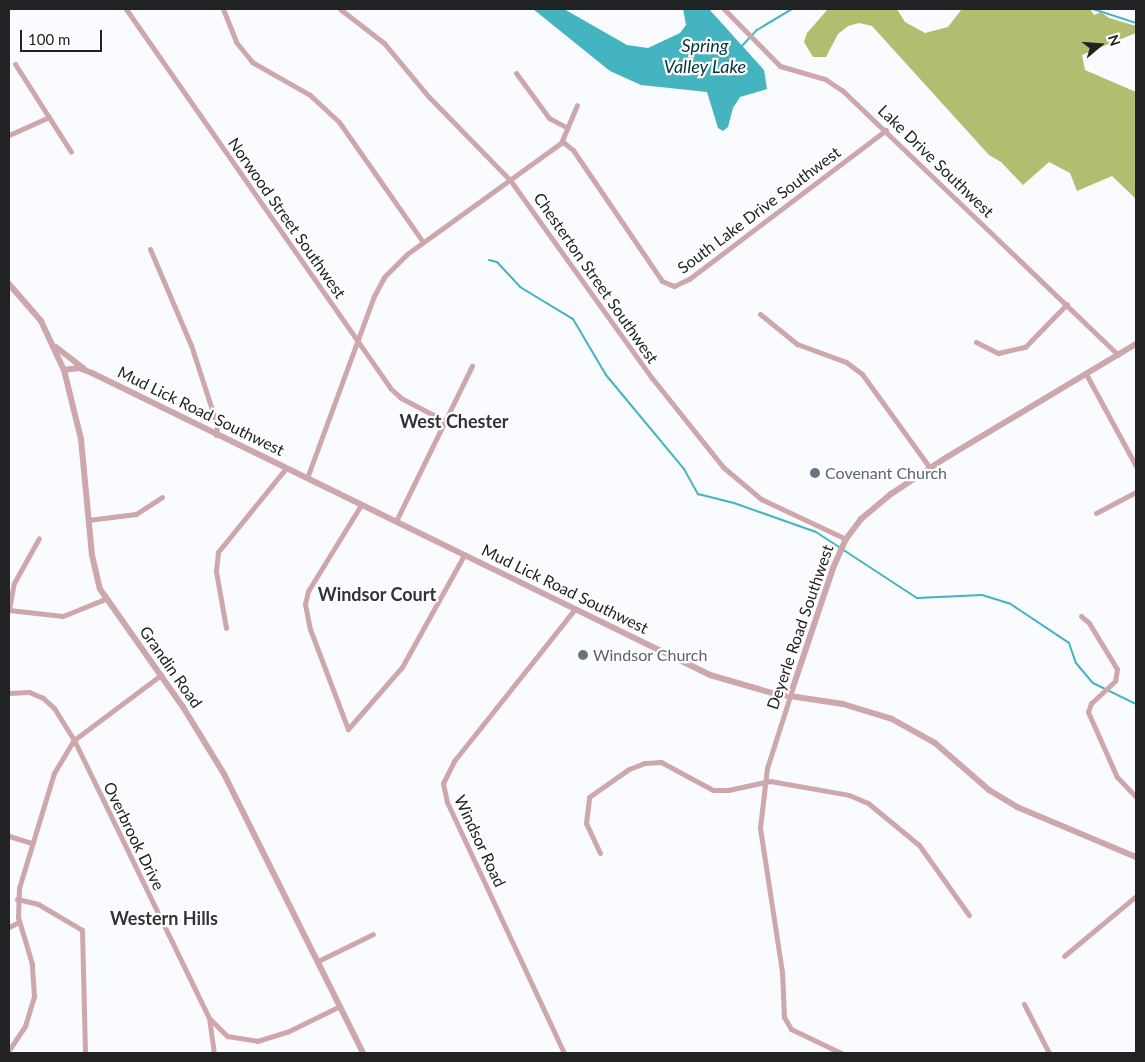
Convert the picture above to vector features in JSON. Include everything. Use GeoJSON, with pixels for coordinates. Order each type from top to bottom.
{"type":"FeatureCollection","features":[{"type":"Feature","properties":{"kind":"street","name":"Norwood Street Southwest"},"geometry":{"type":"LineString","coordinates":[[126,9],[396,394],[445,421]]}},
{"type":"Feature","properties":{"kind":"street"},"geometry":{"type":"LineString","coordinates":[[223,9],[236,42],[252,62],[310,95],[339,122],[423,242]]}},
{"type":"Feature","properties":{"kind":"street","name":"Chesterton Street Southwest"},"geometry":{"type":"LineString","coordinates":[[340,9],[384,43],[429,97],[510,180],[652,378],[723,468],[761,500],[846,539]]}},
{"type":"Feature","properties":{"kind":"street","name":"Lake Drive Southwest"},"geometry":{"type":"LineString","coordinates":[[724,9],[774,62],[788,70],[829,82],[886,130],[1118,354]]}},
{"type":"Feature","properties":{"kind":"street"},"geometry":{"type":"LineString","coordinates":[[15,64],[71,152]]}},
{"type":"Feature","properties":{"kind":"street"},"geometry":{"type":"LineString","coordinates":[[516,73],[549,118],[568,128]]}},
{"type":"Feature","properties":{"kind":"street"},"geometry":{"type":"LineString","coordinates":[[307,478],[357,341],[384,277],[423,242],[563,142],[577,105]]}},
{"type":"Feature","properties":{"kind":"street"},"geometry":{"type":"LineString","coordinates":[[9,136],[49,117]]}},
{"type":"Feature","properties":{"kind":"street","name":"South Lake Drive Southwest"},"geometry":{"type":"LineString","coordinates":[[563,142],[573,150],[662,281],[674,286],[689,279],[886,130]]}},
{"type":"Feature","properties":{"kind":"street"},"geometry":{"type":"LineString","coordinates":[[150,249],[189,339],[217,425],[216,435]]}},
{"type":"Feature","properties":{"kind":"street","name":"Grandin Road"},"geometry":{"type":"LineString","coordinates":[[9,284],[33,310],[55,346],[64,370],[81,439],[94,574],[105,599],[161,675],[200,734],[240,803],[362,1053]]}},
{"type":"Feature","properties":{"kind":"street"},"geometry":{"type":"LineString","coordinates":[[976,342],[998,353],[1025,347],[1067,304]]}},
{"type":"Feature","properties":{"kind":"street"},"geometry":{"type":"LineString","coordinates":[[760,314],[797,344],[846,362],[862,374],[930,468]]}},
{"type":"Feature","properties":{"kind":"street","name":"Deyerle Road Southwest"},"geometry":{"type":"LineString","coordinates":[[841,1053],[791,1029],[784,1017],[782,971],[762,849],[764,781],[790,696],[841,548],[868,512],[930,468],[1136,344]]}},
{"type":"Feature","properties":{"kind":"street"},"geometry":{"type":"LineString","coordinates":[[55,346],[85,370]]}},
{"type":"Feature","properties":{"kind":"street"},"geometry":{"type":"LineString","coordinates":[[396,521],[472,366]]}},
{"type":"Feature","properties":{"kind":"street","name":"Mud Lick Road Southwest"},"geometry":{"type":"LineString","coordinates":[[64,370],[85,370],[710,674],[790,696],[844,704],[892,719],[935,743],[989,790],[1017,807],[1135,854]]}},
{"type":"Feature","properties":{"kind":"street"},"geometry":{"type":"LineString","coordinates":[[1086,374],[1136,466]]}},
{"type":"Feature","properties":{"kind":"street"},"geometry":{"type":"LineString","coordinates":[[226,628],[216,571],[218,552],[286,468]]}},
{"type":"Feature","properties":{"kind":"street"},"geometry":{"type":"LineString","coordinates":[[1096,513],[1136,492]]}},
{"type":"Feature","properties":{"kind":"street"},"geometry":{"type":"LineString","coordinates":[[88,520],[136,514],[162,497]]}},
{"type":"Feature","properties":{"kind":"street"},"geometry":{"type":"LineString","coordinates":[[361,504],[308,591],[305,604],[310,629],[348,729],[402,667],[464,555]]}},
{"type":"Feature","properties":{"kind":"street"},"geometry":{"type":"LineString","coordinates":[[39,538],[14,583],[9,610],[63,616],[105,599]]}},
{"type":"Feature","properties":{"kind":"street","name":"Windsor Road"},"geometry":{"type":"LineString","coordinates":[[564,1053],[447,802],[443,783],[454,761],[575,609]]}},
{"type":"Feature","properties":{"kind":"street"},"geometry":{"type":"LineString","coordinates":[[1081,616],[1089,622],[1117,669],[1115,681],[1087,707],[1088,712],[1117,776],[1136,797]]}},
{"type":"Feature","properties":{"kind":"street"},"geometry":{"type":"LineString","coordinates":[[9,1050],[24,1026],[34,996],[32,964],[19,922],[18,898],[32,843],[54,773],[74,740],[161,675]]}},
{"type":"Feature","properties":{"kind":"street","name":"Overbrook Drive"},"geometry":{"type":"LineString","coordinates":[[9,693],[29,692],[43,698],[54,708],[74,740],[209,1018],[214,1053]]}},
{"type":"Feature","properties":{"kind":"street"},"geometry":{"type":"LineString","coordinates":[[600,853],[588,830],[586,804],[597,788],[634,766],[653,762],[665,763],[713,790],[728,790],[764,781],[849,795],[877,808],[924,850],[969,915]]}},
{"type":"Feature","properties":{"kind":"street"},"geometry":{"type":"LineString","coordinates":[[9,836],[32,843]]}},
{"type":"Feature","properties":{"kind":"street"},"geometry":{"type":"LineString","coordinates":[[1064,956],[1136,896]]}},
{"type":"Feature","properties":{"kind":"street"},"geometry":{"type":"LineString","coordinates":[[18,898],[38,904],[82,930],[85,1053]]}},
{"type":"Feature","properties":{"kind":"street"},"geometry":{"type":"LineString","coordinates":[[9,927],[19,922]]}},
{"type":"Feature","properties":{"kind":"street"},"geometry":{"type":"LineString","coordinates":[[318,961],[374,934]]}},
{"type":"Feature","properties":{"kind":"street"},"geometry":{"type":"LineString","coordinates":[[1024,1004],[1050,1053]]}},
{"type":"Feature","properties":{"kind":"street"},"geometry":{"type":"LineString","coordinates":[[209,1018],[228,1036],[257,1041],[287,1032],[340,1006]]}},
{"type":"Feature","properties":{"kind":"green space"},"geometry":{"type":"Polygon","coordinates":[[[828,9],[897,9],[905,22],[925,33],[948,27],[962,9],[1090,9],[1094,15],[1101,12],[1109,18],[1136,26],[1136,33],[1082,55],[1085,70],[1136,92],[1136,199],[1112,176],[1077,191],[1070,173],[1049,162],[1023,185],[1001,162],[989,155],[872,26],[859,23],[848,26],[838,34],[826,57],[813,57],[804,42],[807,33],[828,9]]]}},
{"type":"Feature","properties":{"kind":"water","name":"Spring Valley Lake"},"geometry":{"type":"Polygon","coordinates":[[[533,9],[564,9],[627,45],[648,48],[680,33],[686,25],[683,9],[709,9],[764,70],[767,89],[740,97],[733,108],[728,127],[723,131],[718,128],[707,92],[641,85],[610,71],[533,9]]]}},
{"type":"Feature","properties":{"kind":"waterway"},"geometry":{"type":"LineString","coordinates":[[741,47],[757,30],[792,9]]}},
{"type":"Feature","properties":{"kind":"waterway"},"geometry":{"type":"LineString","coordinates":[[1093,9],[1136,23]]}},
{"type":"Feature","properties":{"kind":"waterway"},"geometry":{"type":"LineString","coordinates":[[489,260],[497,262],[520,287],[573,319],[606,375],[684,469],[698,494],[734,503],[816,532],[917,598],[982,595],[1009,603],[1069,643],[1076,663],[1093,683],[1136,704]]}},
{"type":"Feature","properties":{"kind":"place","name":"Covenant Church"},"geometry":{"type":"Point","coordinates":[815,473]}},
{"type":"Feature","properties":{"kind":"place","name":"Windsor Church"},"geometry":{"type":"Point","coordinates":[583,655]}},
{"type":"Feature","properties":{"kind":"district","name":"West Chester"},"geometry":{"type":"Point","coordinates":[454,421]}},
{"type":"Feature","properties":{"kind":"district","name":"Windsor Court"},"geometry":{"type":"Point","coordinates":[377,594]}},
{"type":"Feature","properties":{"kind":"district","name":"Western Hills"},"geometry":{"type":"Point","coordinates":[164,918]}}]}
